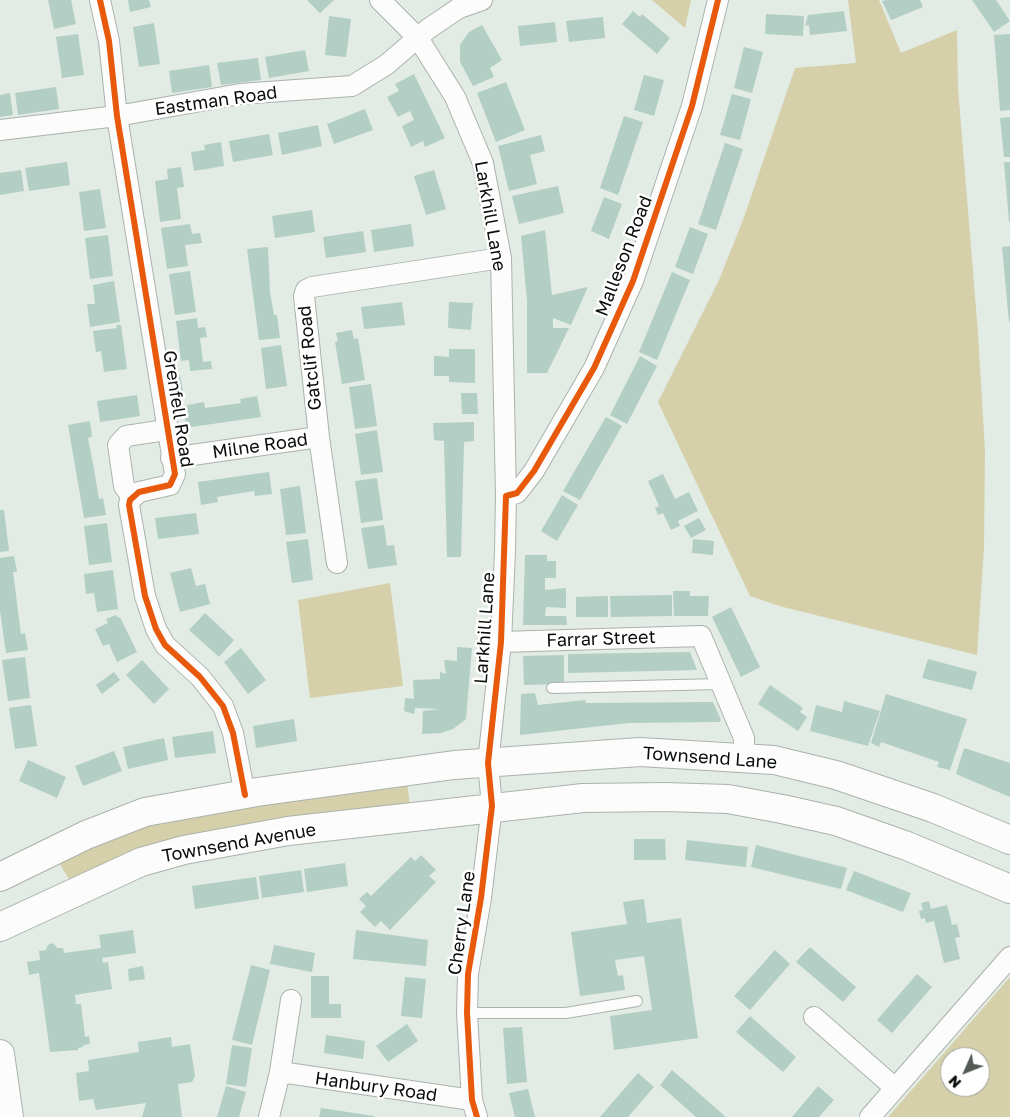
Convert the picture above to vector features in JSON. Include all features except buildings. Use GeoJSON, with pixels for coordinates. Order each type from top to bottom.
{"type":"FeatureCollection","features":[{"type":"Feature","properties":{"kind":"main road","name":"Townsend Lane"},"geometry":{"type":"LineString","coordinates":[[488,763],[640,752],[774,760],[836,775],[933,808],[1010,840]]}},
{"type":"Feature","properties":{"kind":"main road"},"geometry":{"type":"LineString","coordinates":[[0,876],[86,835],[145,812],[245,795],[454,765],[488,763]]}},
{"type":"Feature","properties":{"kind":"main road"},"geometry":{"type":"LineString","coordinates":[[492,806],[583,798],[666,797],[728,799],[836,821],[907,846],[1010,889]]}},
{"type":"Feature","properties":{"kind":"main road","name":"Townsend Avenue"},"geometry":{"type":"LineString","coordinates":[[0,927],[141,862],[184,850],[288,831],[492,806]]}},
{"type":"Feature","properties":{"kind":"main road"},"geometry":{"type":"LineString","coordinates":[[0,1054],[9,1117]]}},
{"type":"Feature","properties":{"kind":"street","name":"Grenfell Road"},"geometry":{"type":"LineString","coordinates":[[100,0],[109,41],[117,116],[174,474],[170,485],[139,492],[132,498],[129,505],[150,613],[165,644],[200,677],[223,706],[232,733],[245,795]]}},
{"type":"Feature","properties":{"kind":"street","name":"Larkhill Lane"},"geometry":{"type":"LineString","coordinates":[[380,0],[418,38],[455,97],[483,163],[501,258],[506,496],[501,642],[488,763]]}},
{"type":"Feature","properties":{"kind":"street","name":"Eastman Road"},"geometry":{"type":"LineString","coordinates":[[0,130],[117,116],[240,94],[352,86],[386,64],[459,8],[482,0]]}},
{"type":"Feature","properties":{"kind":"street","name":"Malleson Road"},"geometry":{"type":"LineString","coordinates":[[506,496],[517,493],[534,471],[594,368],[633,280],[692,106],[718,0]]}},
{"type":"Feature","properties":{"kind":"street","name":"Gatclif Road"},"geometry":{"type":"LineString","coordinates":[[337,563],[319,438],[304,296],[306,290],[312,286],[501,258]]}},
{"type":"Feature","properties":{"kind":"street","name":"Grenfell Road"},"geometry":{"type":"LineString","coordinates":[[132,498],[124,486],[117,450],[118,446],[126,436],[166,430]]}},
{"type":"Feature","properties":{"kind":"street","name":"Milne Road"},"geometry":{"type":"LineString","coordinates":[[172,458],[319,438]]}},
{"type":"Feature","properties":{"kind":"street","name":"Farrar Street"},"geometry":{"type":"LineString","coordinates":[[501,642],[701,636],[721,684]]}},
{"type":"Feature","properties":{"kind":"street"},"geometry":{"type":"LineString","coordinates":[[721,684],[744,738],[744,758]]}},
{"type":"Feature","properties":{"kind":"street","name":"Cherry Lane"},"geometry":{"type":"LineString","coordinates":[[475,1109],[467,1013],[468,974],[481,898],[492,806],[488,763]]}},
{"type":"Feature","properties":{"kind":"street"},"geometry":{"type":"LineString","coordinates":[[870,1117],[1010,957]]}},
{"type":"Feature","properties":{"kind":"street"},"geometry":{"type":"LineString","coordinates":[[269,1117],[280,1072],[291,1000]]}},
{"type":"Feature","properties":{"kind":"street"},"geometry":{"type":"LineString","coordinates":[[814,1017],[895,1088]]}},
{"type":"Feature","properties":{"kind":"street","name":"Hanbury Road"},"geometry":{"type":"LineString","coordinates":[[280,1072],[475,1109]]}},
{"type":"Feature","properties":{"kind":"lane"},"geometry":{"type":"LineString","coordinates":[[552,688],[721,684]]}},
{"type":"Feature","properties":{"kind":"lane"},"geometry":{"type":"LineString","coordinates":[[467,1013],[566,1013],[637,1001]]}},
{"type":"Feature","properties":{"kind":"shaded area"},"geometry":{"type":"Polygon","coordinates":[[[652,0],[691,0],[685,28],[652,0]]]}},
{"type":"Feature","properties":{"kind":"shaded area"},"geometry":{"type":"Polygon","coordinates":[[[848,0],[879,0],[901,53],[957,30],[958,88],[978,333],[985,451],[984,547],[977,655],[779,606],[750,596],[658,402],[719,280],[743,220],[795,68],[856,63],[848,0]]]}},
{"type":"Feature","properties":{"kind":"shaded area"},"geometry":{"type":"Polygon","coordinates":[[[390,583],[403,686],[310,698],[298,600],[390,583]]]}},
{"type":"Feature","properties":{"kind":"shaded area"},"geometry":{"type":"Polygon","coordinates":[[[407,783],[410,804],[142,847],[69,879],[58,861],[145,825],[182,816],[407,783]]]}},
{"type":"Feature","properties":{"kind":"shaded area"},"geometry":{"type":"Polygon","coordinates":[[[1010,977],[1010,1117],[888,1117],[940,1057],[940,1097],[990,1097],[990,1047],[949,1047],[1010,977]]]}},
{"type":"Feature","properties":{"kind":"cycle path"},"geometry":{"type":"LineString","coordinates":[[100,0],[109,41],[117,116],[175,474],[170,485],[139,492],[130,500],[129,505],[145,596],[156,629],[165,645],[200,677],[223,706],[233,733],[245,795]]}},
{"type":"Feature","properties":{"kind":"cycle path"},"geometry":{"type":"LineString","coordinates":[[477,1117],[472,1100],[467,1013],[468,974],[481,898],[492,806],[488,763],[501,642],[506,496],[517,493],[534,471],[594,368],[633,281],[692,106],[718,0]]}}]}
